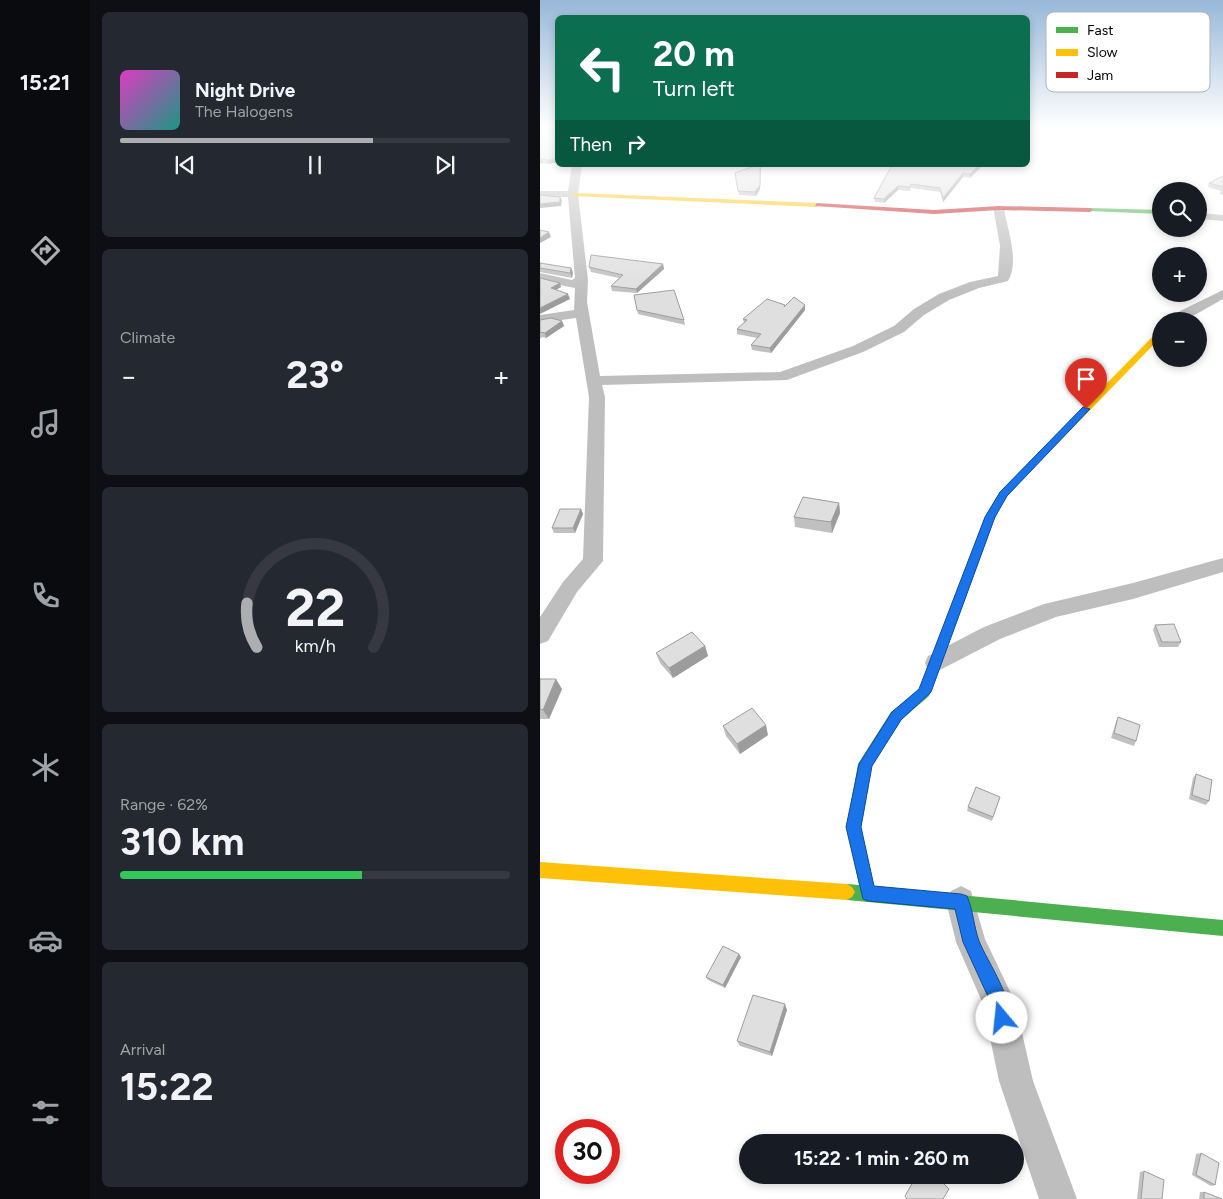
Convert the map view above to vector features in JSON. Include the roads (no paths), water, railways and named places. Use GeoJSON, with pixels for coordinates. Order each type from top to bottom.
{"type":"FeatureCollection","features":[{"type":"Feature","properties":{"kind":"street"},"geometry":{"type":"LineString","coordinates":[[540,635],[570,588],[593,561],[597,398],[582,313],[582,280],[574,194],[575,185]]}},
{"type":"Feature","properties":{"kind":"street"},"geometry":{"type":"LineString","coordinates":[[540,194],[791,203],[934,212],[999,208],[1152,212]]}},
{"type":"Feature","properties":{"kind":"street"},"geometry":{"type":"LineString","coordinates":[[594,381],[782,377],[858,349],[899,329],[919,312],[944,296],[975,285],[1004,278],[1007,260],[999,208]]}},
{"type":"Feature","properties":{"kind":"street"},"geometry":{"type":"LineString","coordinates":[[1207,217],[1223,218]]}},
{"type":"Feature","properties":{"kind":"street"},"geometry":{"type":"LineString","coordinates":[[540,277],[574,284],[578,284],[582,280]]}},
{"type":"Feature","properties":{"kind":"street"},"geometry":{"type":"LineString","coordinates":[[1188,312],[1223,294]]}},
{"type":"Feature","properties":{"kind":"street"},"geometry":{"type":"LineString","coordinates":[[540,318],[582,313]]}},
{"type":"Feature","properties":{"kind":"street"},"geometry":{"type":"LineString","coordinates":[[868,893],[854,827],[865,764],[896,716],[925,692],[990,517],[1003,494],[1152,342]]}},
{"type":"Feature","properties":{"kind":"street"},"geometry":{"type":"LineString","coordinates":[[936,663],[992,633],[1052,610],[1133,592],[1223,565]]}},
{"type":"Feature","properties":{"kind":"street"},"geometry":{"type":"LineString","coordinates":[[540,870],[868,893],[1223,928]]}},
{"type":"Feature","properties":{"kind":"street"},"geometry":{"type":"LineString","coordinates":[[961,901],[971,942],[999,1002],[1016,1081],[1058,1199]]}}]}
